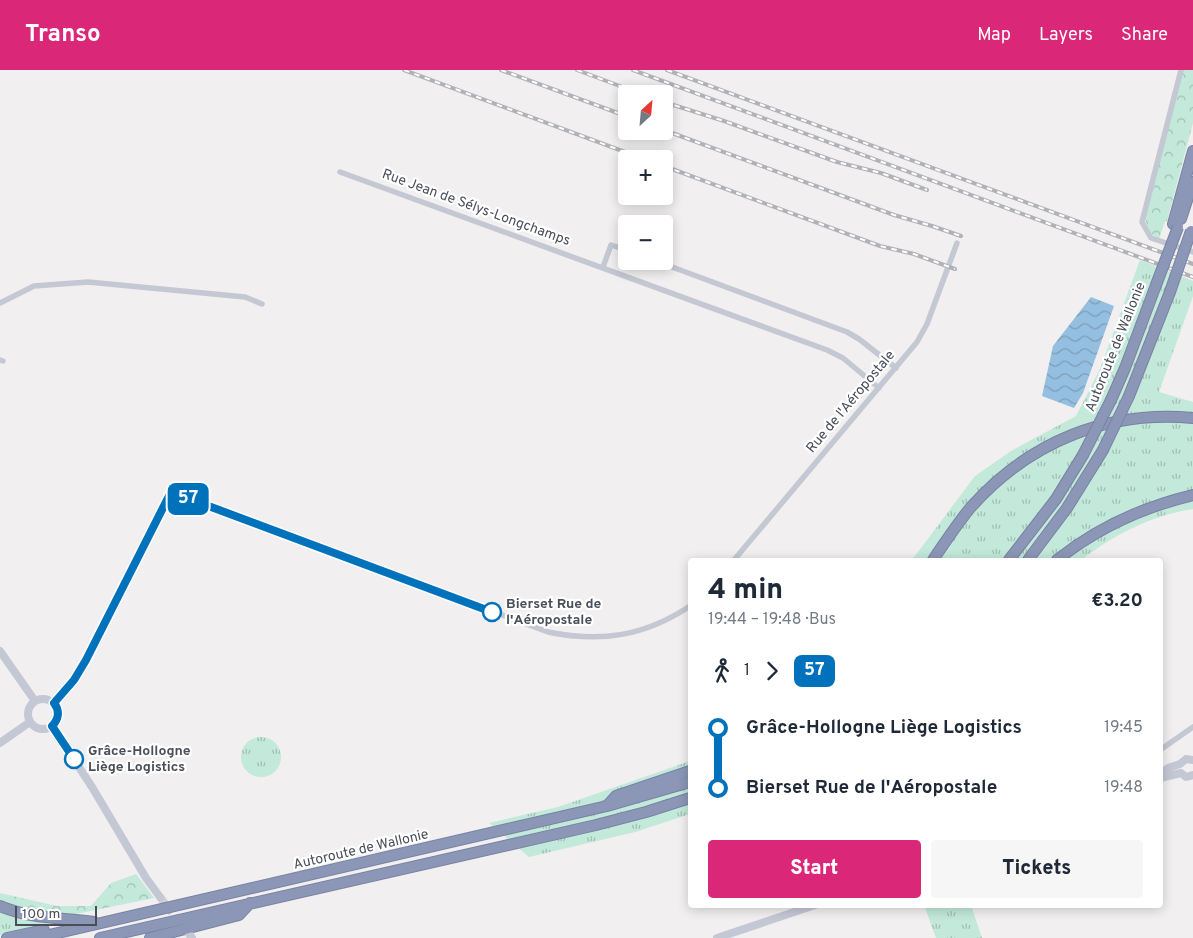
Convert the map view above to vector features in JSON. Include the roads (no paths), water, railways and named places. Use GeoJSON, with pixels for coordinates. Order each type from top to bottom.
{"type":"FeatureCollection","features":[{"type":"Feature","properties":{"kind":"highway"},"geometry":{"type":"LineString","coordinates":[[1175,226],[1193,151]]}},
{"type":"Feature","properties":{"kind":"highway","name":"Autoroute de Wallonie"},"geometry":{"type":"LineString","coordinates":[[1012,558],[1056,499],[1083,455],[1111,400],[1128,360],[1165,260],[1175,226],[1193,182]]}},
{"type":"Feature","properties":{"kind":"highway","name":"Autoroute de Wallonie"},"geometry":{"type":"LineString","coordinates":[[1030,558],[1067,508],[1103,450],[1129,396],[1170,292],[1192,229]]}},
{"type":"Feature","properties":{"kind":"highway"},"geometry":{"type":"LineString","coordinates":[[934,558],[970,508],[984,493],[1022,462],[1045,448],[1084,430],[1112,422],[1170,416],[1193,418]]}},
{"type":"Feature","properties":{"kind":"highway"},"geometry":{"type":"LineString","coordinates":[[1060,558],[1082,542],[1129,516],[1153,506],[1193,495]]}},
{"type":"Feature","properties":{"kind":"highway"},"geometry":{"type":"LineString","coordinates":[[608,806],[616,796],[688,772]]}},
{"type":"Feature","properties":{"kind":"highway","name":"Autoroute de Wallonie"},"geometry":{"type":"LineString","coordinates":[[36,938],[608,806],[688,783]]}},
{"type":"Feature","properties":{"kind":"highway","name":"Autoroute de Wallonie"},"geometry":{"type":"LineString","coordinates":[[100,938],[587,827],[646,812],[688,799]]}},
{"type":"Feature","properties":{"kind":"highway"},"geometry":{"type":"LineString","coordinates":[[150,938],[239,915],[251,903]]}},
{"type":"Feature","properties":{"kind":"highway"},"geometry":{"type":"LineString","coordinates":[[0,906],[38,917],[62,920],[76,919],[101,923]]}},
{"type":"Feature","properties":{"kind":"highway"},"geometry":{"type":"LineString","coordinates":[[7,938],[50,929],[62,932]]}},
{"type":"Feature","properties":{"kind":"main road"},"geometry":{"type":"LineString","coordinates":[[0,651],[34,701]]}},
{"type":"Feature","properties":{"kind":"main road"},"geometry":{"type":"LineString","coordinates":[[45,698],[54,703],[58,712],[56,723],[47,728],[38,728],[30,722],[28,710],[34,701],[45,698]]}},
{"type":"Feature","properties":{"kind":"main road"},"geometry":{"type":"LineString","coordinates":[[0,742],[30,722]]}},
{"type":"Feature","properties":{"kind":"main road"},"geometry":{"type":"LineString","coordinates":[[52,726],[92,787],[146,878],[160,897]]}},
{"type":"Feature","properties":{"kind":"main road"},"geometry":{"type":"LineString","coordinates":[[1180,769],[1183,760],[1192,759]]}},
{"type":"Feature","properties":{"kind":"main road"},"geometry":{"type":"LineString","coordinates":[[1163,775],[1180,769]]}},
{"type":"Feature","properties":{"kind":"main road"},"geometry":{"type":"LineString","coordinates":[[1180,769],[1192,778]]}},
{"type":"Feature","properties":{"kind":"main road"},"geometry":{"type":"LineString","coordinates":[[717,938],[806,908]]}},
{"type":"Feature","properties":{"kind":"street"},"geometry":{"type":"LineString","coordinates":[[1181,70],[1142,222],[1151,238],[1193,252]]}},
{"type":"Feature","properties":{"kind":"street","name":"Rue Jean de Sélys-Longchamps"},"geometry":{"type":"LineString","coordinates":[[340,172],[827,350],[843,358],[879,388]]}},
{"type":"Feature","properties":{"kind":"street","name":"Rue de l'Aéropostale"},"geometry":{"type":"LineString","coordinates":[[736,558],[896,368],[922,334],[956,243]]}},
{"type":"Feature","properties":{"kind":"street"},"geometry":{"type":"LineString","coordinates":[[603,267],[611,245],[618,247]]}},
{"type":"Feature","properties":{"kind":"street"},"geometry":{"type":"LineString","coordinates":[[673,267],[847,332],[896,368]]}},
{"type":"Feature","properties":{"kind":"street"},"geometry":{"type":"LineString","coordinates":[[0,303],[34,286],[88,282],[245,297],[262,304]]}},
{"type":"Feature","properties":{"kind":"street"},"geometry":{"type":"LineString","coordinates":[[54,703],[74,680],[86,660],[171,492],[530,626],[558,634],[590,638],[615,636],[656,625],[688,607]]}},
{"type":"Feature","properties":{"kind":"street"},"geometry":{"type":"LineString","coordinates":[[1163,748],[1193,727]]}},
{"type":"Feature","properties":{"kind":"water"},"geometry":{"type":"Polygon","coordinates":[[[1091,297],[1114,306],[1083,393],[1074,408],[1042,396],[1053,346],[1091,297]]]}},
{"type":"Feature","properties":{"kind":"tunnel"},"geometry":{"type":"LineString","coordinates":[[160,897],[180,923]]}},
{"type":"Feature","properties":{"kind":"railway"},"geometry":{"type":"LineString","coordinates":[[404,70],[620,150]]}},
{"type":"Feature","properties":{"kind":"railway"},"geometry":{"type":"LineString","coordinates":[[501,70],[618,113]]}},
{"type":"Feature","properties":{"kind":"railway"},"geometry":{"type":"LineString","coordinates":[[577,70],[618,85]]}},
{"type":"Feature","properties":{"kind":"railway"},"geometry":{"type":"LineString","coordinates":[[633,70],[1193,277]]}},
{"type":"Feature","properties":{"kind":"railway"},"geometry":{"type":"LineString","coordinates":[[667,70],[1193,264]]}},
{"type":"Feature","properties":{"kind":"railway"},"geometry":{"type":"LineString","coordinates":[[673,105],[724,121],[837,162],[881,173],[927,190]]}},
{"type":"Feature","properties":{"kind":"railway"},"geometry":{"type":"LineString","coordinates":[[673,133],[894,215],[961,236]]}},
{"type":"Feature","properties":{"kind":"railway"},"geometry":{"type":"LineString","coordinates":[[673,169],[880,246],[914,254],[955,269]]}},
{"type":"Feature","properties":{"kind":"place","name":"Bierset Rue de l'Aéropostale"},"geometry":{"type":"Point","coordinates":[492,612]}},
{"type":"Feature","properties":{"kind":"place","name":"Grâce-Hollogne Liège Logistics"},"geometry":{"type":"Point","coordinates":[74,759]}}]}
